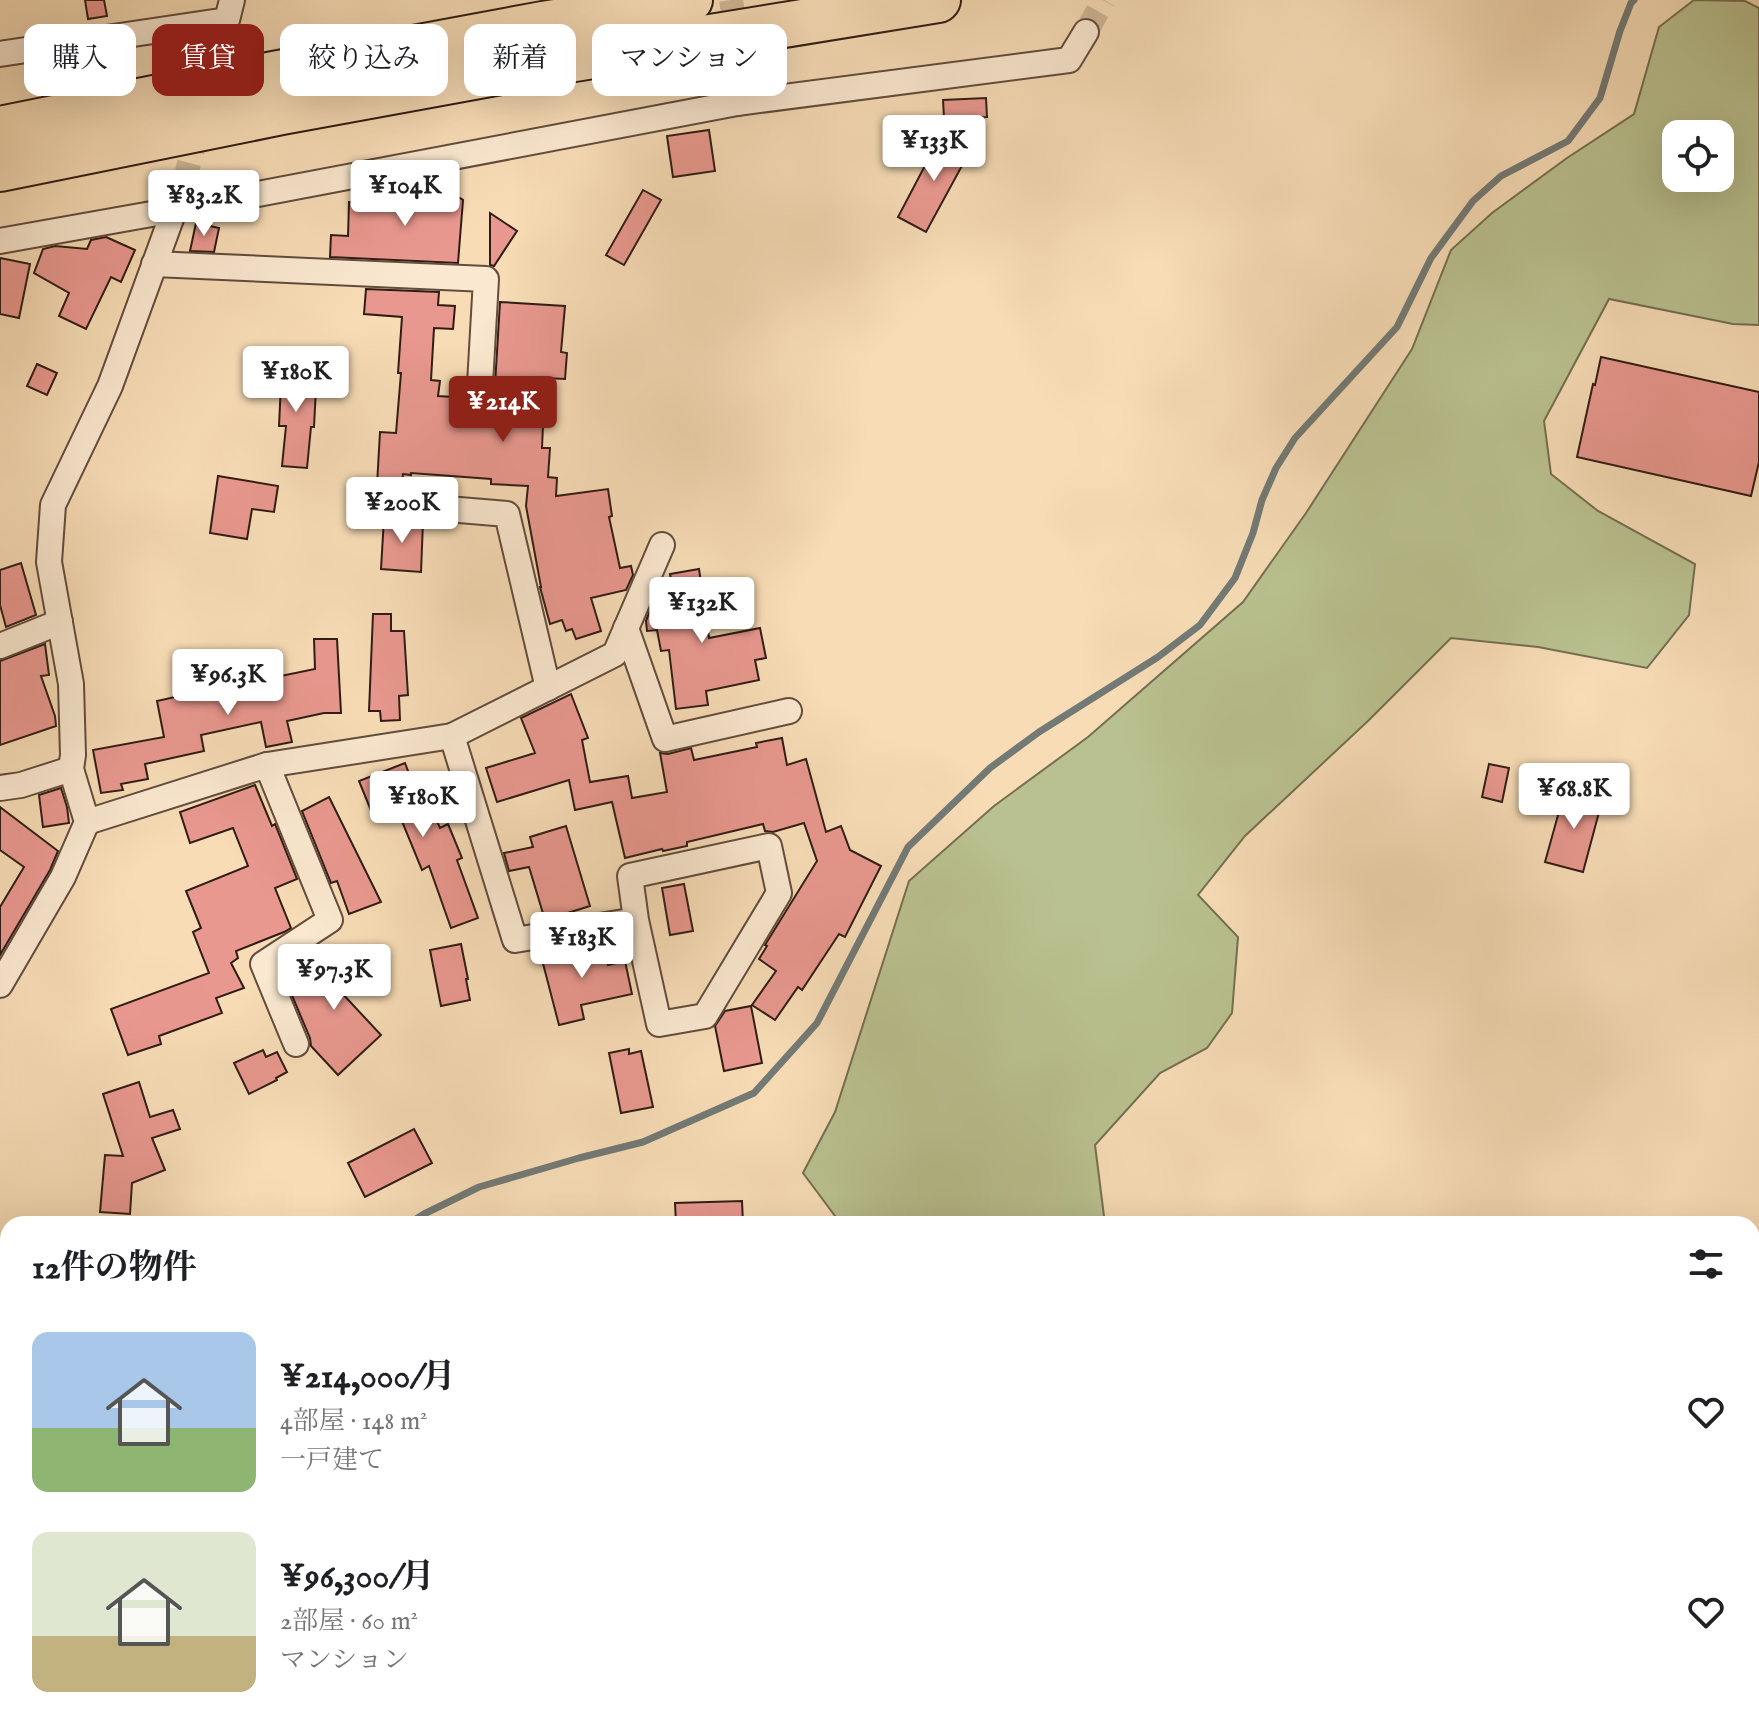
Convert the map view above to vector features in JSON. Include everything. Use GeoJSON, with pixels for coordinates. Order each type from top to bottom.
{"type":"FeatureCollection","features":[{"type":"Feature","properties":{"kind":"highway"},"geometry":{"type":"LineString","coordinates":[[0,129],[528,26],[690,0]]}},
{"type":"Feature","properties":{"kind":"highway"},"geometry":{"type":"LineString","coordinates":[[0,169],[282,112],[550,63],[938,0]]}},
{"type":"Feature","properties":{"kind":"street"},"geometry":{"type":"LineString","coordinates":[[0,54],[227,20],[232,0]]}},
{"type":"Feature","properties":{"kind":"street"},"geometry":{"type":"LineString","coordinates":[[0,241],[737,103],[1069,60],[1086,32]]}},
{"type":"Feature","properties":{"kind":"street"},"geometry":{"type":"LineString","coordinates":[[737,103],[739,96]]}},
{"type":"Feature","properties":{"kind":"street"},"geometry":{"type":"LineString","coordinates":[[0,985],[63,877],[87,822],[71,769],[71,684],[49,562],[53,505],[110,386],[183,186]]}},
{"type":"Feature","properties":{"kind":"street"},"geometry":{"type":"LineString","coordinates":[[154,264],[486,279],[480,384]]}},
{"type":"Feature","properties":{"kind":"street"},"geometry":{"type":"LineString","coordinates":[[388,504],[507,514],[548,688]]}},
{"type":"Feature","properties":{"kind":"street"},"geometry":{"type":"LineString","coordinates":[[87,822],[267,765],[452,736],[615,654],[662,545]]}},
{"type":"Feature","properties":{"kind":"street"},"geometry":{"type":"LineString","coordinates":[[0,646],[60,622]]}},
{"type":"Feature","properties":{"kind":"street"},"geometry":{"type":"LineString","coordinates":[[626,628],[665,739],[789,711]]}},
{"type":"Feature","properties":{"kind":"street"},"geometry":{"type":"LineString","coordinates":[[452,736],[515,940],[636,920]]}},
{"type":"Feature","properties":{"kind":"street"},"geometry":{"type":"LineString","coordinates":[[267,765],[330,920],[263,964],[296,1044]]}},
{"type":"Feature","properties":{"kind":"street"},"geometry":{"type":"LineString","coordinates":[[0,788],[21,785],[71,769]]}},
{"type":"Feature","properties":{"kind":"street"},"geometry":{"type":"LineString","coordinates":[[769,846],[779,893],[705,1016],[659,1024],[636,920],[630,876],[769,846]]}},
{"type":"Feature","properties":{"kind":"green space"},"geometry":{"type":"Polygon","coordinates":[[[1694,0],[1745,1],[1759,8],[1759,325],[1733,324],[1609,299],[1544,421],[1551,474],[1598,511],[1695,564],[1689,615],[1647,668],[1538,647],[1451,638],[1245,836],[1198,895],[1238,937],[1232,1013],[1207,1048],[1160,1073],[1095,1145],[1104,1216],[835,1216],[803,1173],[835,1112],[909,881],[994,806],[1088,737],[1243,602],[1306,513],[1412,349],[1451,250],[1492,213],[1634,114],[1659,27],[1694,0]]]}},
{"type":"Feature","properties":{"kind":"building"},"geometry":{"type":"Polygon","coordinates":[[[85,0],[104,0],[107,16],[88,19],[85,0]]]}},
{"type":"Feature","properties":{"kind":"building"},"geometry":{"type":"Polygon","coordinates":[[[986,98],[987,117],[944,118],[943,100],[986,98]]]}},
{"type":"Feature","properties":{"kind":"building"},"geometry":{"type":"Polygon","coordinates":[[[709,130],[715,171],[673,177],[667,136],[709,130]]]}},
{"type":"Feature","properties":{"kind":"building"},"geometry":{"type":"Polygon","coordinates":[[[941,135],[970,151],[926,232],[898,217],[941,135]]]}},
{"type":"Feature","properties":{"kind":"building"},"geometry":{"type":"Polygon","coordinates":[[[428,177],[463,200],[458,263],[330,257],[331,235],[348,236],[349,202],[402,205],[418,179],[428,177]]]}},
{"type":"Feature","properties":{"kind":"building"},"geometry":{"type":"Polygon","coordinates":[[[643,190],[661,200],[624,265],[606,255],[643,190]]]}},
{"type":"Feature","properties":{"kind":"building"},"geometry":{"type":"Polygon","coordinates":[[[490,213],[517,231],[494,266],[490,265],[490,213]]]}},
{"type":"Feature","properties":{"kind":"building"},"geometry":{"type":"Polygon","coordinates":[[[196,223],[219,228],[214,252],[190,251],[196,223]]]}},
{"type":"Feature","properties":{"kind":"building"},"geometry":{"type":"Polygon","coordinates":[[[106,237],[135,250],[121,282],[111,277],[86,329],[59,316],[69,293],[34,273],[43,249],[55,246],[87,249],[91,240],[106,237]]]}},
{"type":"Feature","properties":{"kind":"building"},"geometry":{"type":"Polygon","coordinates":[[[0,258],[30,264],[19,318],[0,314],[0,258]]]}},
{"type":"Feature","properties":{"kind":"building"},"geometry":{"type":"Polygon","coordinates":[[[366,289],[439,292],[438,305],[455,306],[453,329],[434,328],[431,380],[440,381],[438,396],[487,399],[493,392],[500,302],[565,306],[561,352],[567,353],[565,379],[545,378],[542,448],[550,448],[548,477],[557,478],[556,496],[608,489],[612,516],[609,517],[620,568],[631,566],[633,575],[626,590],[591,598],[601,631],[576,639],[572,629],[566,631],[562,620],[550,624],[540,587],[526,506],[528,486],[491,484],[491,479],[411,473],[403,474],[402,487],[377,485],[380,432],[396,433],[402,317],[364,314],[366,289]]]}},
{"type":"Feature","properties":{"kind":"building"},"geometry":{"type":"Polygon","coordinates":[[[1601,357],[1759,392],[1759,462],[1751,496],[1577,457],[1601,357]]]}},
{"type":"Feature","properties":{"kind":"building"},"geometry":{"type":"Polygon","coordinates":[[[282,363],[307,364],[306,387],[316,388],[307,468],[282,466],[286,426],[279,426],[282,363]]]}},
{"type":"Feature","properties":{"kind":"building"},"geometry":{"type":"Polygon","coordinates":[[[37,364],[57,373],[47,395],[27,386],[37,364]]]}},
{"type":"Feature","properties":{"kind":"building"},"geometry":{"type":"Polygon","coordinates":[[[218,476],[278,486],[274,512],[252,509],[247,539],[210,533],[218,476]]]}},
{"type":"Feature","properties":{"kind":"building"},"geometry":{"type":"Polygon","coordinates":[[[384,518],[423,522],[421,572],[381,569],[384,518]]]}},
{"type":"Feature","properties":{"kind":"building"},"geometry":{"type":"Polygon","coordinates":[[[21,563],[36,615],[6,627],[0,605],[0,570],[21,563]]]}},
{"type":"Feature","properties":{"kind":"building"},"geometry":{"type":"Polygon","coordinates":[[[699,569],[709,638],[760,628],[766,658],[755,660],[759,680],[706,691],[708,705],[676,709],[669,650],[661,651],[657,630],[647,631],[646,621],[651,608],[675,604],[670,574],[699,569]]]}},
{"type":"Feature","properties":{"kind":"building"},"geometry":{"type":"Polygon","coordinates":[[[373,614],[391,614],[391,631],[404,631],[408,695],[399,696],[400,720],[381,721],[380,711],[369,711],[373,614]]]}},
{"type":"Feature","properties":{"kind":"building"},"geometry":{"type":"Polygon","coordinates":[[[314,639],[337,639],[341,713],[324,713],[287,721],[292,742],[266,747],[261,722],[201,735],[204,751],[145,764],[148,779],[121,784],[123,790],[101,793],[93,750],[164,737],[157,701],[222,691],[222,688],[315,669],[314,639]]]}},
{"type":"Feature","properties":{"kind":"building"},"geometry":{"type":"Polygon","coordinates":[[[45,644],[49,675],[41,676],[56,726],[0,745],[0,661],[45,644]]]}},
{"type":"Feature","properties":{"kind":"building"},"geometry":{"type":"Polygon","coordinates":[[[571,694],[588,738],[582,740],[590,782],[628,776],[632,798],[667,792],[660,753],[691,748],[694,760],[757,747],[756,743],[782,738],[787,765],[806,759],[826,832],[841,826],[850,850],[881,866],[845,937],[839,934],[802,990],[798,987],[775,1020],[752,1005],[776,971],[759,959],[765,945],[817,861],[804,823],[773,832],[765,831],[763,824],[687,842],[687,846],[625,858],[612,802],[575,810],[569,780],[497,802],[486,768],[535,753],[521,718],[571,694]]]}},
{"type":"Feature","properties":{"kind":"building"},"geometry":{"type":"Polygon","coordinates":[[[405,763],[427,821],[435,817],[440,828],[448,824],[462,858],[457,860],[478,918],[451,928],[429,866],[422,870],[397,809],[374,818],[359,781],[405,763]]]}},
{"type":"Feature","properties":{"kind":"building"},"geometry":{"type":"Polygon","coordinates":[[[1489,764],[1509,768],[1502,802],[1482,797],[1489,764]]]}},
{"type":"Feature","properties":{"kind":"building"},"geometry":{"type":"Polygon","coordinates":[[[255,785],[297,879],[275,888],[291,928],[236,951],[238,958],[231,963],[244,988],[216,998],[222,1013],[159,1036],[161,1044],[128,1055],[111,1009],[209,973],[193,932],[201,928],[186,891],[248,866],[233,828],[190,843],[180,812],[255,785]]]}},
{"type":"Feature","properties":{"kind":"building"},"geometry":{"type":"Polygon","coordinates":[[[61,788],[69,823],[43,827],[39,795],[61,788]]]}},
{"type":"Feature","properties":{"kind":"building"},"geometry":{"type":"Polygon","coordinates":[[[1565,790],[1602,801],[1583,872],[1545,862],[1565,790]]]}},
{"type":"Feature","properties":{"kind":"building"},"geometry":{"type":"Polygon","coordinates":[[[329,797],[381,902],[349,914],[337,881],[331,883],[302,811],[329,797]]]}},
{"type":"Feature","properties":{"kind":"building"},"geometry":{"type":"Polygon","coordinates":[[[0,807],[58,851],[0,955],[0,907],[24,867],[0,850],[0,807]]]}},
{"type":"Feature","properties":{"kind":"building"},"geometry":{"type":"Polygon","coordinates":[[[566,826],[590,906],[545,920],[529,867],[509,871],[504,853],[533,847],[530,837],[566,826]]]}},
{"type":"Feature","properties":{"kind":"building"},"geometry":{"type":"Polygon","coordinates":[[[684,884],[693,931],[670,935],[662,888],[684,884]]]}},
{"type":"Feature","properties":{"kind":"building"},"geometry":{"type":"Polygon","coordinates":[[[461,944],[470,1000],[441,1006],[430,950],[461,944]]]}},
{"type":"Feature","properties":{"kind":"building"},"geometry":{"type":"Polygon","coordinates":[[[603,946],[608,965],[625,961],[632,994],[581,1005],[584,1019],[559,1025],[540,952],[566,947],[568,954],[603,946]]]}},
{"type":"Feature","properties":{"kind":"building"},"geometry":{"type":"Polygon","coordinates":[[[348,947],[364,976],[339,990],[381,1035],[338,1075],[311,1046],[288,986],[325,971],[320,961],[348,947]]]}},
{"type":"Feature","properties":{"kind":"building"},"geometry":{"type":"Polygon","coordinates":[[[751,1006],[762,1063],[724,1071],[715,1026],[725,1011],[751,1006]]]}},
{"type":"Feature","properties":{"kind":"building"},"geometry":{"type":"Polygon","coordinates":[[[629,1049],[629,1054],[641,1051],[653,1107],[621,1113],[609,1053],[629,1049]]]}},
{"type":"Feature","properties":{"kind":"building"},"geometry":{"type":"Polygon","coordinates":[[[263,1050],[266,1057],[277,1052],[287,1072],[249,1094],[234,1063],[263,1050]]]}},
{"type":"Feature","properties":{"kind":"building"},"geometry":{"type":"Polygon","coordinates":[[[139,1082],[150,1117],[173,1110],[180,1129],[152,1138],[165,1170],[132,1183],[130,1214],[100,1212],[105,1155],[123,1156],[103,1094],[139,1082]]]}},
{"type":"Feature","properties":{"kind":"building"},"geometry":{"type":"Polygon","coordinates":[[[414,1129],[432,1163],[365,1197],[348,1163],[414,1129]]]}},
{"type":"Feature","properties":{"kind":"building"},"geometry":{"type":"Polygon","coordinates":[[[742,1201],[743,1216],[676,1216],[675,1203],[742,1201]]]}},
{"type":"Feature","properties":{"kind":"waterway"},"geometry":{"type":"LineString","coordinates":[[421,1216],[479,1187],[643,1142],[754,1093],[817,1023],[908,847],[990,768],[1039,732],[1158,657],[1200,625],[1235,578],[1262,500],[1276,468],[1295,438],[1397,327],[1431,258],[1473,201],[1501,176],[1568,141],[1600,98],[1620,31],[1634,0]]}},
{"type":"Feature","properties":{"kind":"tunnel"},"geometry":{"type":"LineString","coordinates":[[731,0],[735,24]]}},
{"type":"Feature","properties":{"kind":"tunnel"},"geometry":{"type":"LineString","coordinates":[[1086,32],[1104,0]]}},
{"type":"Feature","properties":{"kind":"tunnel"},"geometry":{"type":"LineString","coordinates":[[183,186],[227,20]]}}]}
